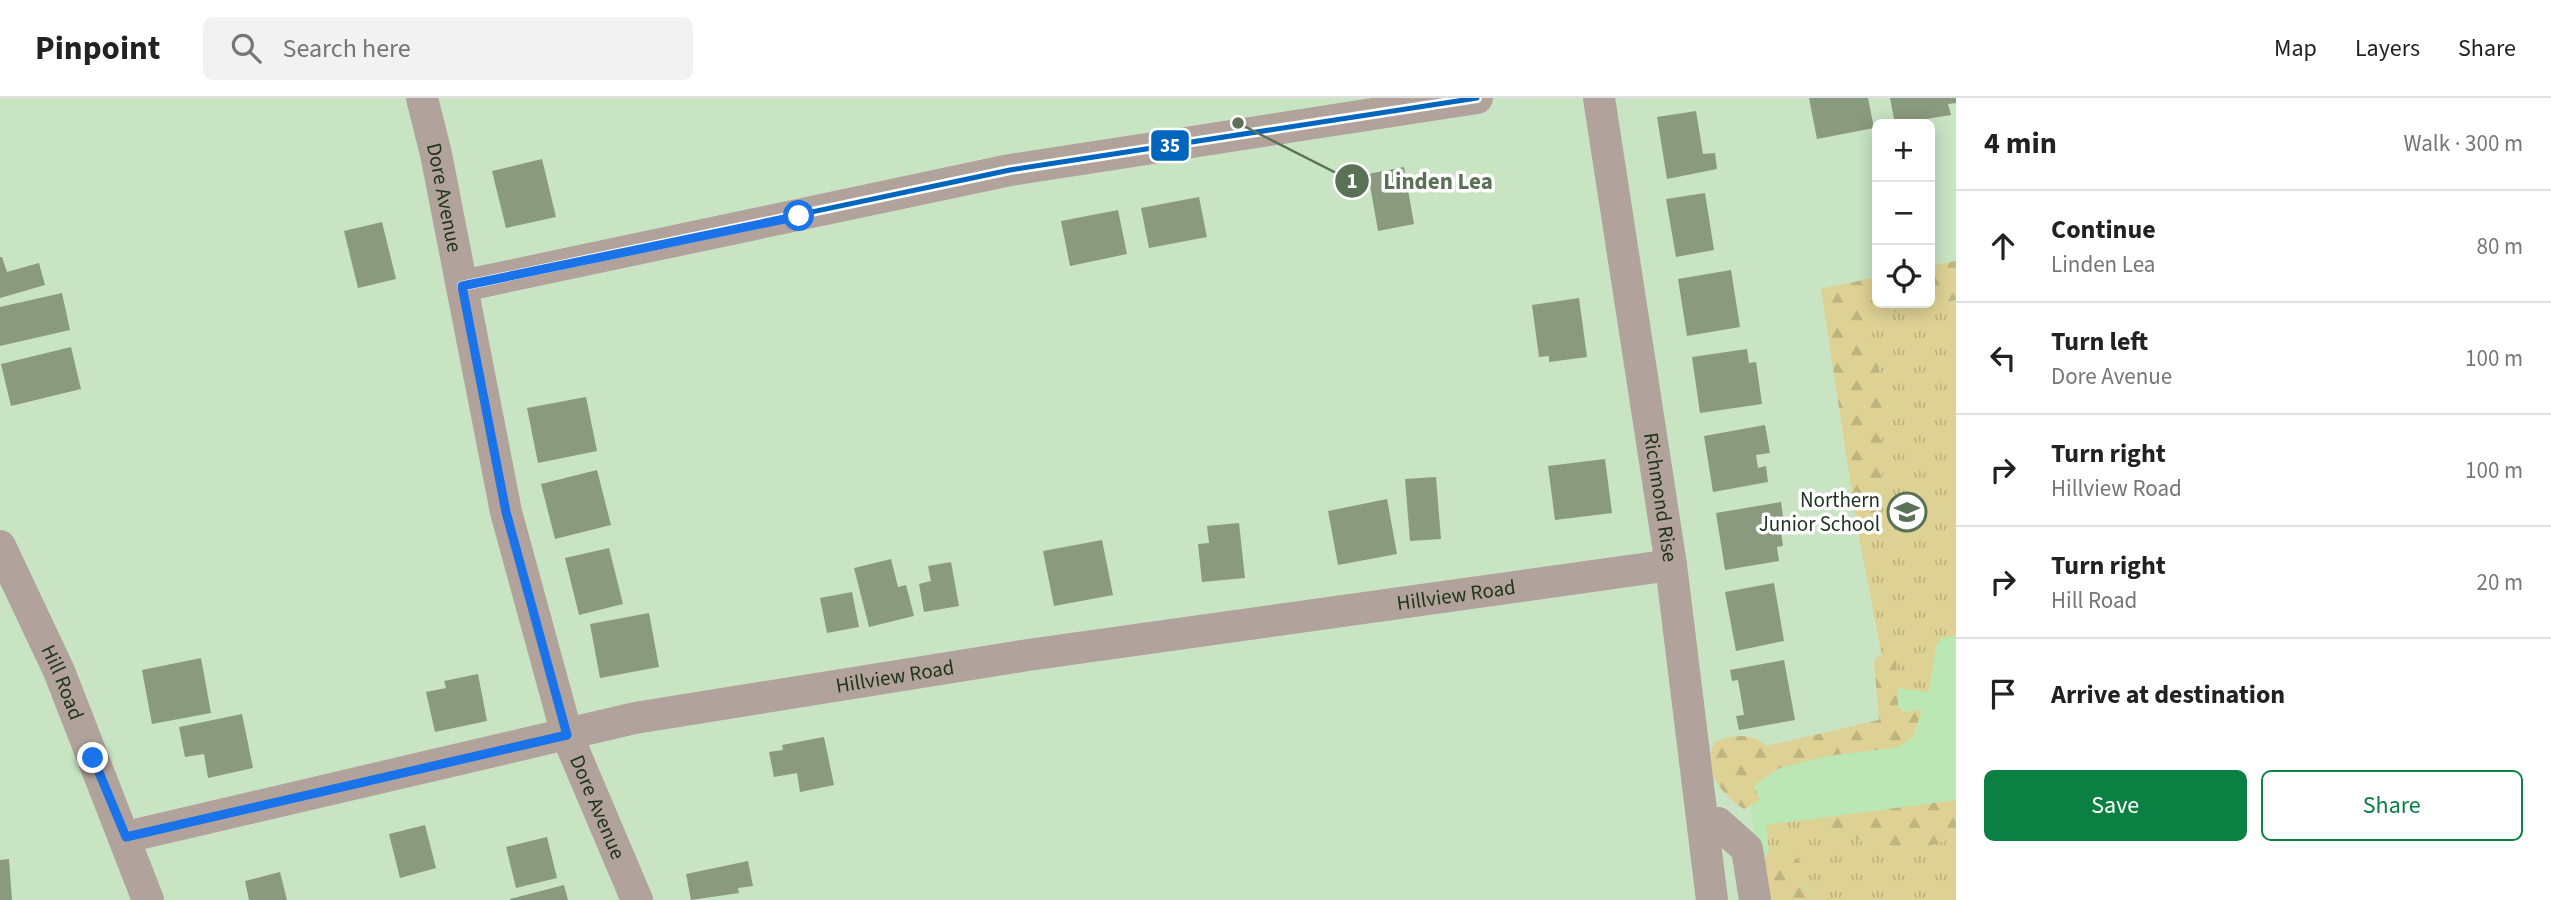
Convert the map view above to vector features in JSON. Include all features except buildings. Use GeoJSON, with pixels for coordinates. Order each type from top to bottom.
{"type":"FeatureCollection","features":[{"type":"Feature","properties":{"kind":"street","name":"Dore Avenue"},"geometry":{"type":"LineString","coordinates":[[422,98],[436,154],[506,512],[567,735],[637,900]]}},
{"type":"Feature","properties":{"kind":"street"},"geometry":{"type":"LineString","coordinates":[[462,286],[1010,170],[1476,98]]}},
{"type":"Feature","properties":{"kind":"street","name":"Richmond Rise"},"geometry":{"type":"LineString","coordinates":[[1600,98],[1671,565],[1712,900]]}},
{"type":"Feature","properties":{"kind":"street","name":"Hill Road"},"geometry":{"type":"LineString","coordinates":[[0,546],[59,671],[126,837],[148,900]]}},
{"type":"Feature","properties":{"kind":"street","name":"Hillview Road"},"geometry":{"type":"LineString","coordinates":[[126,837],[635,718],[1028,655],[1671,565]]}},
{"type":"Feature","properties":{"kind":"street"},"geometry":{"type":"LineString","coordinates":[[1703,826],[1718,823],[1747,849],[1755,900]]}},
{"type":"Feature","properties":{"kind":"shaded area","name":"Northern Junior School"},"geometry":{"type":"Polygon","coordinates":[[[1956,261],[1956,900],[1760,900],[1746,750],[1893,722],[1821,289],[1872,278],[1872,308],[1935,308],[1935,265],[1956,261]]]}},
{"type":"Feature","properties":{"kind":"green space"},"geometry":{"type":"Polygon","coordinates":[[[1956,261],[1956,300],[1935,304],[1935,265],[1956,261]]]}},
{"type":"Feature","properties":{"kind":"green space"},"geometry":{"type":"Polygon","coordinates":[[[1872,278],[1872,308],[1916,308],[1871,317],[1871,345],[1891,408],[1881,440],[1883,496],[1878,522],[1858,532],[1821,289],[1872,278]]]}},
{"type":"Feature","properties":{"kind":"green space"},"geometry":{"type":"Polygon","coordinates":[[[1956,300],[1956,636],[1942,638],[1936,646],[1929,692],[1888,687],[1858,532],[1878,522],[1883,496],[1881,440],[1891,408],[1871,345],[1871,317],[1916,308],[1935,308],[1935,304],[1956,300]]]}},
{"type":"Feature","properties":{"kind":"green space"},"geometry":{"type":"Polygon","coordinates":[[[1878,655],[1896,659],[1898,706],[1904,712],[1922,710],[1913,737],[1899,747],[1827,756],[1780,768],[1754,785],[1760,801],[1744,809],[1721,789],[1710,762],[1714,742],[1748,737],[1766,746],[1879,720],[1874,662],[1878,655]]]}},
{"type":"Feature","properties":{"kind":"green space"},"geometry":{"type":"Polygon","coordinates":[[[1956,800],[1956,837],[1923,848],[1867,844],[1851,835],[1832,839],[1820,836],[1814,819],[1956,800]]]}},
{"type":"Feature","properties":{"kind":"green space"},"geometry":{"type":"Polygon","coordinates":[[[1814,819],[1820,836],[1832,839],[1851,835],[1867,844],[1906,848],[1956,837],[1956,900],[1810,900],[1811,895],[1789,852],[1769,850],[1766,825],[1814,819]]]}},
{"type":"Feature","properties":{"kind":"green space"},"geometry":{"type":"Polygon","coordinates":[[[1769,850],[1789,852],[1807,868],[1805,888],[1811,895],[1810,900],[1769,900],[1765,859],[1769,850]]]}},
{"type":"Feature","properties":{"kind":"transit line","name":"35"},"geometry":{"type":"LineString","coordinates":[[462,286],[1010,170],[1477,98]]}},
{"type":"Feature","properties":{"kind":"place","name":"Linden Lea"},"geometry":{"type":"Point","coordinates":[1238,123]}},
{"type":"Feature","properties":{"kind":"place","name":"Northern Junior School"},"geometry":{"type":"Point","coordinates":[1907,512]}},
{"type":"Feature","properties":{"kind":"route"},"geometry":{"type":"LineString","coordinates":[[93,758],[126,837],[567,735],[506,512],[462,286],[799,216]]}}]}
